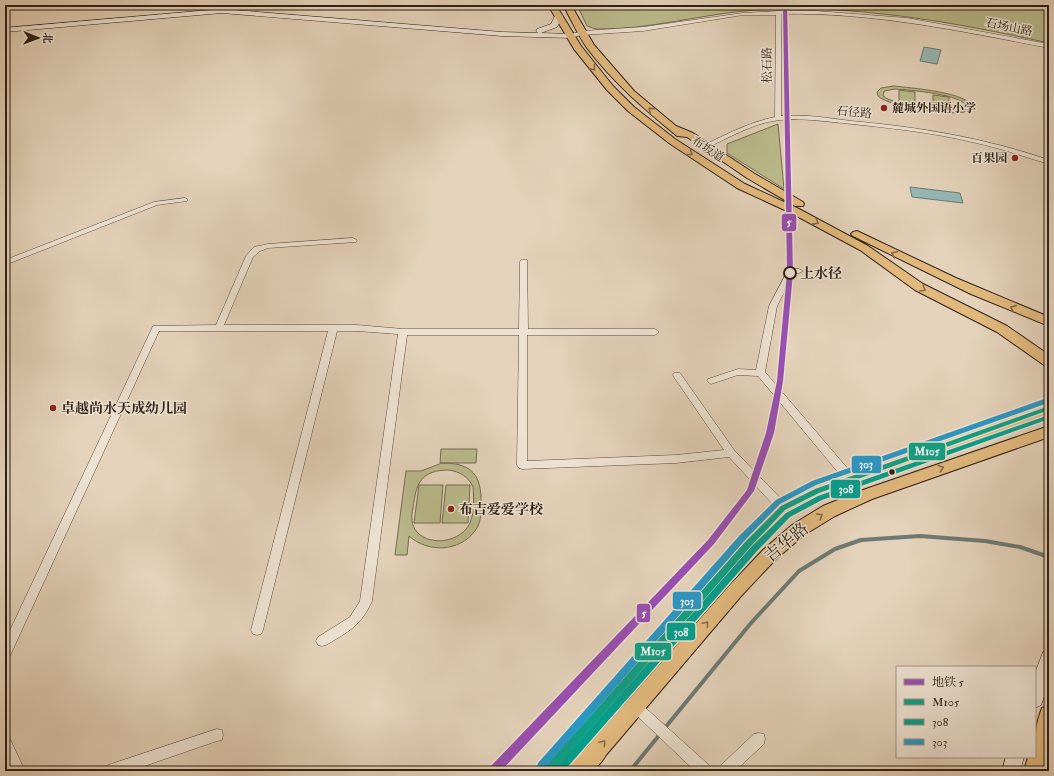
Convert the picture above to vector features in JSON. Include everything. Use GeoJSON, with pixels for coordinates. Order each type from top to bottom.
{"type":"FeatureCollection","features":[{"type":"Feature","properties":{"kind":"main road","name":"布坂道"},"geometry":{"type":"LineString","coordinates":[[554,5],[577,47],[610,88],[631,109],[692,155],[849,240],[919,287],[1002,329],[1028,345],[1049,362]]}},
{"type":"Feature","properties":{"kind":"main road","name":"布坂道"},"geometry":{"type":"LineString","coordinates":[[567,5],[590,46],[630,93],[689,142],[760,192]]}},
{"type":"Feature","properties":{"kind":"main road"},"geometry":{"type":"LineString","coordinates":[[674,128],[690,135],[751,176],[835,223],[905,259],[1018,310],[1049,322]]}},
{"type":"Feature","properties":{"kind":"main road","name":"吉华路"},"geometry":{"type":"LineString","coordinates":[[547,771],[749,542],[783,508],[817,491],[1046,410]]}},
{"type":"Feature","properties":{"kind":"main road","name":"吉华路"},"geometry":{"type":"LineString","coordinates":[[576,771],[593,758],[599,748],[747,578],[769,555],[798,530],[829,511],[866,495],[1049,431]]}},
{"type":"Feature","properties":{"kind":"main road"},"geometry":{"type":"LineString","coordinates":[[1034,771],[1049,715]]}},
{"type":"Feature","properties":{"kind":"street"},"geometry":{"type":"LineString","coordinates":[[5,29],[225,8],[537,33],[577,47]]}},
{"type":"Feature","properties":{"kind":"street"},"geometry":{"type":"LineString","coordinates":[[5,29],[222,11],[502,34],[583,33]]}},
{"type":"Feature","properties":{"kind":"street","name":"石场山路"},"geometry":{"type":"LineString","coordinates":[[583,33],[642,29],[725,16],[778,12],[832,13],[882,16],[954,27],[1049,46]]}},
{"type":"Feature","properties":{"kind":"street","name":"松石路"},"geometry":{"type":"LineString","coordinates":[[778,12],[778,118]]}},
{"type":"Feature","properties":{"kind":"street"},"geometry":{"type":"LineString","coordinates":[[537,33],[554,25],[559,16]]}},
{"type":"Feature","properties":{"kind":"street","name":"石径路"},"geometry":{"type":"LineString","coordinates":[[706,146],[762,122],[778,118],[804,118],[929,131],[990,144],[1049,162]]}},
{"type":"Feature","properties":{"kind":"street"},"geometry":{"type":"LineString","coordinates":[[5,263],[156,203],[185,200]]}},
{"type":"Feature","properties":{"kind":"street"},"geometry":{"type":"LineString","coordinates":[[219,328],[250,256],[257,249],[285,244],[353,240]]}},
{"type":"Feature","properties":{"kind":"street"},"geometry":{"type":"LineString","coordinates":[[524,262],[522,465],[676,460],[731,453]]}},
{"type":"Feature","properties":{"kind":"street"},"geometry":{"type":"LineString","coordinates":[[760,373],[773,306],[792,270],[799,271]]}},
{"type":"Feature","properties":{"kind":"street"},"geometry":{"type":"LineString","coordinates":[[5,654],[156,328],[333,328],[403,332],[655,332]]}},
{"type":"Feature","properties":{"kind":"street"},"geometry":{"type":"LineString","coordinates":[[257,630],[333,328]]}},
{"type":"Feature","properties":{"kind":"street"},"geometry":{"type":"LineString","coordinates":[[322,641],[355,622],[362,612],[366,601],[403,332]]}},
{"type":"Feature","properties":{"kind":"street"},"geometry":{"type":"LineString","coordinates":[[711,381],[738,372],[760,373],[850,479]]}},
{"type":"Feature","properties":{"kind":"street"},"geometry":{"type":"LineString","coordinates":[[677,375],[731,453],[783,508]]}},
{"type":"Feature","properties":{"kind":"street"},"geometry":{"type":"LineString","coordinates":[[1036,696],[1049,658]]}},
{"type":"Feature","properties":{"kind":"street"},"geometry":{"type":"LineString","coordinates":[[635,706],[704,771]]}},
{"type":"Feature","properties":{"kind":"street"},"geometry":{"type":"LineString","coordinates":[[111,771],[217,735]]}},
{"type":"Feature","properties":{"kind":"street"},"geometry":{"type":"LineString","coordinates":[[725,771],[759,739]]}},
{"type":"Feature","properties":{"kind":"street"},"geometry":{"type":"LineString","coordinates":[[5,744],[18,771]]}},
{"type":"Feature","properties":{"kind":"street"},"geometry":{"type":"LineString","coordinates":[[1011,771],[1015,758]]}},
{"type":"Feature","properties":{"kind":"green space"},"geometry":{"type":"Polygon","coordinates":[[[577,5],[1049,5],[1049,43],[976,28],[903,16],[829,10],[755,10],[636,27],[596,29],[587,26],[577,5]]]}},
{"type":"Feature","properties":{"kind":"green space"},"geometry":{"type":"Polygon","coordinates":[[[894,86],[938,92],[962,98],[973,108],[956,113],[926,111],[910,108],[885,100],[878,96],[877,92],[881,88],[894,86]],[[895,89],[884,91],[883,96],[899,103],[911,106],[939,110],[952,110],[967,107],[956,99],[946,96],[895,89]]]}},
{"type":"Feature","properties":{"kind":"green space"},"geometry":{"type":"Polygon","coordinates":[[[899,90],[915,92],[915,105],[899,102],[899,90]]]}},
{"type":"Feature","properties":{"kind":"green space"},"geometry":{"type":"Polygon","coordinates":[[[933,95],[949,97],[949,110],[933,107],[933,95]]]}},
{"type":"Feature","properties":{"kind":"green space"},"geometry":{"type":"Polygon","coordinates":[[[778,124],[784,189],[727,153],[727,144],[778,124]]]}},
{"type":"Feature","properties":{"kind":"green space"},"geometry":{"type":"Polygon","coordinates":[[[441,449],[477,449],[476,463],[440,463],[441,449]]]}},
{"type":"Feature","properties":{"kind":"green space"},"geometry":{"type":"Polygon","coordinates":[[[442,463],[461,465],[468,468],[477,479],[480,486],[480,522],[475,531],[461,543],[443,548],[434,547],[417,542],[409,536],[407,555],[395,555],[406,471],[421,471],[442,463]],[[453,471],[432,472],[426,475],[418,485],[414,499],[412,521],[417,532],[430,540],[438,541],[453,538],[460,535],[470,523],[474,496],[473,487],[466,477],[453,471]]]}},
{"type":"Feature","properties":{"kind":"green space"},"geometry":{"type":"Polygon","coordinates":[[[419,485],[443,485],[440,523],[414,523],[419,485]]]}},
{"type":"Feature","properties":{"kind":"green space"},"geometry":{"type":"Polygon","coordinates":[[[446,485],[470,485],[468,523],[442,523],[446,485]]]}},
{"type":"Feature","properties":{"kind":"water"},"geometry":{"type":"Polygon","coordinates":[[[924,47],[941,50],[937,64],[920,61],[924,47]]]}},
{"type":"Feature","properties":{"kind":"water"},"geometry":{"type":"Polygon","coordinates":[[[910,187],[960,193],[963,203],[912,197],[910,187]]]}},
{"type":"Feature","properties":{"kind":"waterway"},"geometry":{"type":"LineString","coordinates":[[664,729],[751,623],[799,571],[835,549],[861,540],[920,536],[985,541],[1020,547],[1049,557]]}},
{"type":"Feature","properties":{"kind":"waterway"},"geometry":{"type":"LineString","coordinates":[[630,771],[661,733]]}},
{"type":"Feature","properties":{"kind":"metro line","name":"5"},"geometry":{"type":"LineString","coordinates":[[494,771],[711,542],[750,491],[770,433],[780,381],[790,273],[785,5]]}},
{"type":"Feature","properties":{"kind":"transit line","name":"303"},"geometry":{"type":"LineString","coordinates":[[541,766],[743,537],[778,502],[814,483],[1046,401]]}},
{"type":"Feature","properties":{"kind":"transit line","name":"M105"},"geometry":{"type":"LineString","coordinates":[[547,771],[749,543],[783,508],[817,491],[1049,408]]}},
{"type":"Feature","properties":{"kind":"transit line","name":"308"},"geometry":{"type":"LineString","coordinates":[[558,771],[755,548],[788,515],[820,498],[1049,417]]}},
{"type":"Feature","properties":{"kind":"place","name":"麓城外国语小学"},"geometry":{"type":"Point","coordinates":[884,108]}},
{"type":"Feature","properties":{"kind":"place","name":"百果园"},"geometry":{"type":"Point","coordinates":[1015,158]}},
{"type":"Feature","properties":{"kind":"place","name":"上水径"},"geometry":{"type":"Point","coordinates":[790,273]}},
{"type":"Feature","properties":{"kind":"place","name":"卓越尚水天成幼儿园"},"geometry":{"type":"Point","coordinates":[53,408]}},
{"type":"Feature","properties":{"kind":"place","name":"布吉爱爱学校"},"geometry":{"type":"Point","coordinates":[451,509]}}]}
